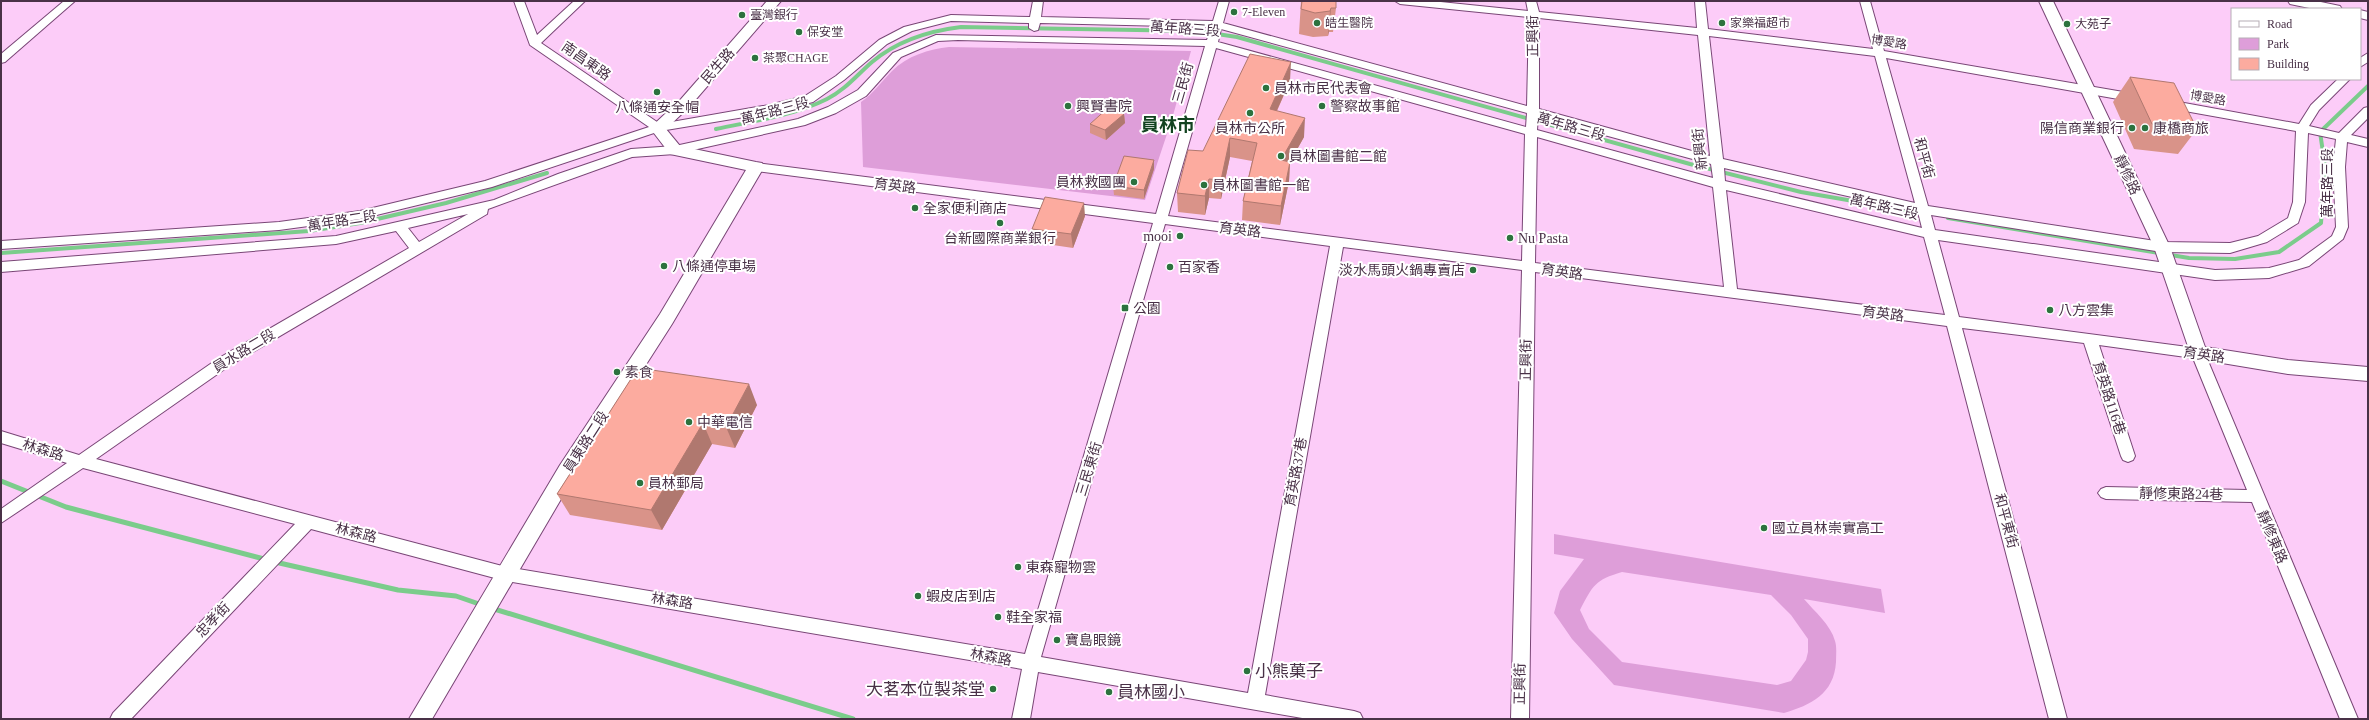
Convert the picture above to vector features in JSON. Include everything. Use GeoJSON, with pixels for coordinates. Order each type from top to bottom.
{"type":"FeatureCollection","features":[{"type":"Feature","properties":{"kind":"street"},"geometry":{"type":"LineString","coordinates":[[1,60],[70,1]]}},
{"type":"Feature","properties":{"kind":"street"},"geometry":{"type":"LineString","coordinates":[[519,1],[534,43],[580,1]]}},
{"type":"Feature","properties":{"kind":"street","name":"民生路"},"geometry":{"type":"LineString","coordinates":[[658,128],[686,102],[774,1]]}},
{"type":"Feature","properties":{"kind":"street"},"geometry":{"type":"LineString","coordinates":[[1032,38],[1038,1]]}},
{"type":"Feature","properties":{"kind":"street","name":"三民街"},"geometry":{"type":"LineString","coordinates":[[1160,220],[1210,42],[1224,1]]}},
{"type":"Feature","properties":{"kind":"street","name":"博愛路"},"geometry":{"type":"LineString","coordinates":[[1400,1],[1532,7],[1703,32],[1879,53],[2089,89],[2302,128],[2368,143]]}},
{"type":"Feature","properties":{"kind":"street","name":"新興街"},"geometry":{"type":"LineString","coordinates":[[1700,1],[1732,294]]}},
{"type":"Feature","properties":{"kind":"street","name":"和平街"},"geometry":{"type":"LineString","coordinates":[[1865,1],[1930,234],[1953,323]]}},
{"type":"Feature","properties":{"kind":"street","name":"靜修路"},"geometry":{"type":"LineString","coordinates":[[2046,1],[2089,89],[2162,247],[2198,353]]}},
{"type":"Feature","properties":{"kind":"street"},"geometry":{"type":"LineString","coordinates":[[2295,1],[2330,8]]}},
{"type":"Feature","properties":{"kind":"street","name":"正興街"},"geometry":{"type":"LineString","coordinates":[[1520,719],[1531,131],[1534,111],[1532,7]]}},
{"type":"Feature","properties":{"kind":"street","name":"萬年路三段"},"geometry":{"type":"LineString","coordinates":[[658,128],[762,111],[809,99],[840,78],[883,42],[908,29],[930,22],[951,18],[1216,24],[1717,162],[1922,209],[2162,247],[2230,248],[2262,239],[2294,220],[2299,202],[2302,128]]}},
{"type":"Feature","properties":{"kind":"street","name":"萬年路三段"},"geometry":{"type":"LineString","coordinates":[[675,150],[801,122],[832,110],[862,93],[897,56],[936,38],[1032,38],[1210,42],[1719,184],[1930,234],[2215,275],[2269,273],[2304,263],[2337,239],[2342,227],[2339,167],[2342,137],[2368,111]]}},
{"type":"Feature","properties":{"kind":"street","name":"南昌東路"},"geometry":{"type":"LineString","coordinates":[[534,43],[658,128]]}},
{"type":"Feature","properties":{"kind":"street"},"geometry":{"type":"LineString","coordinates":[[2302,128],[2315,108],[2343,80]]}},
{"type":"Feature","properties":{"kind":"street"},"geometry":{"type":"LineString","coordinates":[[658,128],[675,150],[756,167]]}},
{"type":"Feature","properties":{"kind":"street","name":"萬年路二段"},"geometry":{"type":"LineString","coordinates":[[1,245],[279,226],[343,219],[488,184],[658,128]]}},
{"type":"Feature","properties":{"kind":"street","name":"萬年路二段"},"geometry":{"type":"LineString","coordinates":[[1,267],[336,240],[497,203],[562,176],[631,153],[675,150]]}},
{"type":"Feature","properties":{"kind":"street","name":"育英路"},"geometry":{"type":"LineString","coordinates":[[756,167],[1953,323],[2198,353],[2288,367],[2368,374]]}},
{"type":"Feature","properties":{"kind":"street","name":"員東路二段"},"geometry":{"type":"LineString","coordinates":[[420,719],[567,471],[666,319],[756,167]]}},
{"type":"Feature","properties":{"kind":"street","name":"員水路二段"},"geometry":{"type":"LineString","coordinates":[[1,517],[224,362],[497,203]]}},
{"type":"Feature","properties":{"kind":"street","name":"三民東街"},"geometry":{"type":"LineString","coordinates":[[1021,719],[1031,664],[1160,220]]}},
{"type":"Feature","properties":{"kind":"street"},"geometry":{"type":"LineString","coordinates":[[399,226],[417,249]]}},
{"type":"Feature","properties":{"kind":"street","name":"育英路37巷"},"geometry":{"type":"LineString","coordinates":[[1255,702],[1337,243]]}},
{"type":"Feature","properties":{"kind":"street","name":"和平東街"},"geometry":{"type":"LineString","coordinates":[[1953,323],[2058,719]]}},
{"type":"Feature","properties":{"kind":"street","name":"育英路116巷"},"geometry":{"type":"LineString","coordinates":[[2090,340],[2128,456]]}},
{"type":"Feature","properties":{"kind":"street","name":"靜修東路"},"geometry":{"type":"LineString","coordinates":[[2198,353],[2255,496],[2349,719]]}},
{"type":"Feature","properties":{"kind":"street","name":"林森路"},"geometry":{"type":"LineString","coordinates":[[1,437],[80,461],[506,574],[770,617],[1031,664],[1354,719]]}},
{"type":"Feature","properties":{"kind":"street","name":"靜修東路24巷"},"geometry":{"type":"LineString","coordinates":[[2106,493],[2255,496]]}},
{"type":"Feature","properties":{"kind":"street","name":"忠孝街"},"geometry":{"type":"LineString","coordinates":[[119,719],[308,521]]}},
{"type":"Feature","properties":{"kind":"green space"},"geometry":{"type":"Polygon","coordinates":[[[949,47],[1191,51],[1172,119],[1145,200],[863,167],[861,102],[904,61],[934,49],[949,47]]]}},
{"type":"Feature","properties":{"kind":"green space"},"geometry":{"type":"Polygon","coordinates":[[[1554,534],[1881,589],[1885,613],[1804,599],[1830,629],[1836,643],[1836,662],[1831,682],[1826,690],[1812,702],[1784,713],[1614,685],[1572,639],[1554,613],[1560,591],[1584,559],[1554,554],[1554,534]],[[1622,572],[1600,581],[1592,589],[1580,610],[1589,629],[1622,662],[1777,685],[1791,681],[1806,660],[1808,652],[1808,639],[1791,615],[1771,595],[1622,572]]]}},
{"type":"Feature","properties":{"kind":"building"},"geometry":{"type":"Polygon","coordinates":[[[1302,1],[1336,1],[1336,8],[1331,8],[1330,11],[1315,13],[1301,9],[1302,1]]]}},
{"type":"Feature","properties":{"kind":"building"},"geometry":{"type":"Polygon","coordinates":[[[1250,54],[1291,62],[1270,109],[1305,118],[1281,160],[1290,162],[1281,206],[1243,201],[1257,143],[1230,138],[1221,180],[1209,179],[1205,196],[1177,193],[1188,150],[1203,151],[1250,54]]]}},
{"type":"Feature","properties":{"kind":"building"},"geometry":{"type":"Polygon","coordinates":[[[2130,77],[2174,83],[2197,129],[2152,124],[2130,77]]]}},
{"type":"Feature","properties":{"kind":"building"},"geometry":{"type":"Polygon","coordinates":[[[1109,107],[1124,114],[1105,130],[1090,124],[1109,107]]]}},
{"type":"Feature","properties":{"kind":"building","name":"員林救國團"},"geometry":{"type":"Polygon","coordinates":[[[1124,156],[1154,160],[1144,190],[1113,186],[1124,156]]]}},
{"type":"Feature","properties":{"kind":"building"},"geometry":{"type":"Polygon","coordinates":[[[1045,197],[1084,203],[1071,234],[1032,229],[1045,197]]]}},
{"type":"Feature","properties":{"kind":"building"},"geometry":{"type":"Polygon","coordinates":[[[638,368],[749,384],[726,427],[703,423],[651,510],[557,494],[638,368]]]}},
{"type":"Feature","properties":{"kind":"waterway"},"geometry":{"type":"LineString","coordinates":[[716,129],[787,114],[814,105],[840,91],[872,62],[892,48],[914,38],[937,31],[961,27],[1197,31],[1237,37],[1690,164],[1801,192],[1923,213]]}},
{"type":"Feature","properties":{"kind":"waterway"},"geometry":{"type":"LineString","coordinates":[[1948,218],[2189,258],[2235,259],[2279,252],[2321,223],[2325,166],[2320,132],[2368,86]]}},
{"type":"Feature","properties":{"kind":"waterway"},"geometry":{"type":"LineString","coordinates":[[1,253],[309,231],[360,223],[446,203],[547,173]]}},
{"type":"Feature","properties":{"kind":"waterway"},"geometry":{"type":"LineString","coordinates":[[1,481],[66,507],[268,560]]}},
{"type":"Feature","properties":{"kind":"waterway"},"geometry":{"type":"LineString","coordinates":[[275,562],[398,590],[456,596],[482,605]]}},
{"type":"Feature","properties":{"kind":"waterway"},"geometry":{"type":"LineString","coordinates":[[491,608],[853,719]]}},
{"type":"Feature","properties":{"kind":"place","name":"7-Eleven"},"geometry":{"type":"Point","coordinates":[1234,12]}},
{"type":"Feature","properties":{"kind":"place","name":"臺灣銀行"},"geometry":{"type":"Point","coordinates":[742,15]}},
{"type":"Feature","properties":{"kind":"place","name":"皓生醫院"},"geometry":{"type":"Point","coordinates":[1317,23]}},
{"type":"Feature","properties":{"kind":"place","name":"家樂福超市"},"geometry":{"type":"Point","coordinates":[1722,23]}},
{"type":"Feature","properties":{"kind":"place","name":"大苑子"},"geometry":{"type":"Point","coordinates":[2067,24]}},
{"type":"Feature","properties":{"kind":"place","name":"保安堂"},"geometry":{"type":"Point","coordinates":[799,32]}},
{"type":"Feature","properties":{"kind":"place","name":"茶聚CHAGE"},"geometry":{"type":"Point","coordinates":[755,58]}},
{"type":"Feature","properties":{"kind":"place","name":"員林市民代表會"},"geometry":{"type":"Point","coordinates":[1266,88]}},
{"type":"Feature","properties":{"kind":"place","name":"八條通安全帽"},"geometry":{"type":"Point","coordinates":[657,92]}},
{"type":"Feature","properties":{"kind":"place","name":"興賢書院"},"geometry":{"type":"Point","coordinates":[1068,106]}},
{"type":"Feature","properties":{"kind":"place","name":"警察故事館"},"geometry":{"type":"Point","coordinates":[1322,106]}},
{"type":"Feature","properties":{"kind":"place","name":"員林市公所"},"geometry":{"type":"Point","coordinates":[1250,113]}},
{"type":"Feature","properties":{"kind":"place","name":"陽信商業銀行"},"geometry":{"type":"Point","coordinates":[2132,128]}},
{"type":"Feature","properties":{"kind":"place","name":"康橋商旅"},"geometry":{"type":"Point","coordinates":[2145,128]}},
{"type":"Feature","properties":{"kind":"place","name":"員林圖書館二館"},"geometry":{"type":"Point","coordinates":[1281,156]}},
{"type":"Feature","properties":{"kind":"place","name":"員林救國團"},"geometry":{"type":"Point","coordinates":[1134,182]}},
{"type":"Feature","properties":{"kind":"place","name":"員林圖書館一館"},"geometry":{"type":"Point","coordinates":[1204,185]}},
{"type":"Feature","properties":{"kind":"place","name":"全家便利商店"},"geometry":{"type":"Point","coordinates":[915,208]}},
{"type":"Feature","properties":{"kind":"place","name":"台新國際商業銀行"},"geometry":{"type":"Point","coordinates":[1000,223]}},
{"type":"Feature","properties":{"kind":"place","name":"mooi"},"geometry":{"type":"Point","coordinates":[1180,236]}},
{"type":"Feature","properties":{"kind":"place","name":"Nu Pasta"},"geometry":{"type":"Point","coordinates":[1510,238]}},
{"type":"Feature","properties":{"kind":"place","name":"八條通停車場"},"geometry":{"type":"Point","coordinates":[664,266]}},
{"type":"Feature","properties":{"kind":"place","name":"百家香"},"geometry":{"type":"Point","coordinates":[1170,267]}},
{"type":"Feature","properties":{"kind":"place","name":"淡水馬頭火鍋專賣店"},"geometry":{"type":"Point","coordinates":[1473,270]}},
{"type":"Feature","properties":{"kind":"place","name":"公園"},"geometry":{"type":"Point","coordinates":[1125,308]}},
{"type":"Feature","properties":{"kind":"place","name":"八方雲集"},"geometry":{"type":"Point","coordinates":[2050,310]}},
{"type":"Feature","properties":{"kind":"place","name":"素食"},"geometry":{"type":"Point","coordinates":[617,372]}},
{"type":"Feature","properties":{"kind":"place","name":"中華電信"},"geometry":{"type":"Point","coordinates":[689,422]}},
{"type":"Feature","properties":{"kind":"place","name":"員林郵局"},"geometry":{"type":"Point","coordinates":[640,483]}},
{"type":"Feature","properties":{"kind":"place","name":"國立員林崇實高工"},"geometry":{"type":"Point","coordinates":[1764,528]}},
{"type":"Feature","properties":{"kind":"place","name":"東森寵物雲"},"geometry":{"type":"Point","coordinates":[1018,567]}},
{"type":"Feature","properties":{"kind":"place","name":"蝦皮店到店"},"geometry":{"type":"Point","coordinates":[918,596]}},
{"type":"Feature","properties":{"kind":"place","name":"鞋全家福"},"geometry":{"type":"Point","coordinates":[998,617]}},
{"type":"Feature","properties":{"kind":"place","name":"寶島眼鏡"},"geometry":{"type":"Point","coordinates":[1057,640]}},
{"type":"Feature","properties":{"kind":"place","name":"小熊菓子"},"geometry":{"type":"Point","coordinates":[1247,671]}},
{"type":"Feature","properties":{"kind":"place","name":"大茗本位製茶堂"},"geometry":{"type":"Point","coordinates":[993,689]}},
{"type":"Feature","properties":{"kind":"place","name":"員林國小"},"geometry":{"type":"Point","coordinates":[1109,692]}},
{"type":"Feature","properties":{"kind":"district","name":"員林市"},"geometry":{"type":"Point","coordinates":[1168,125]}}]}
